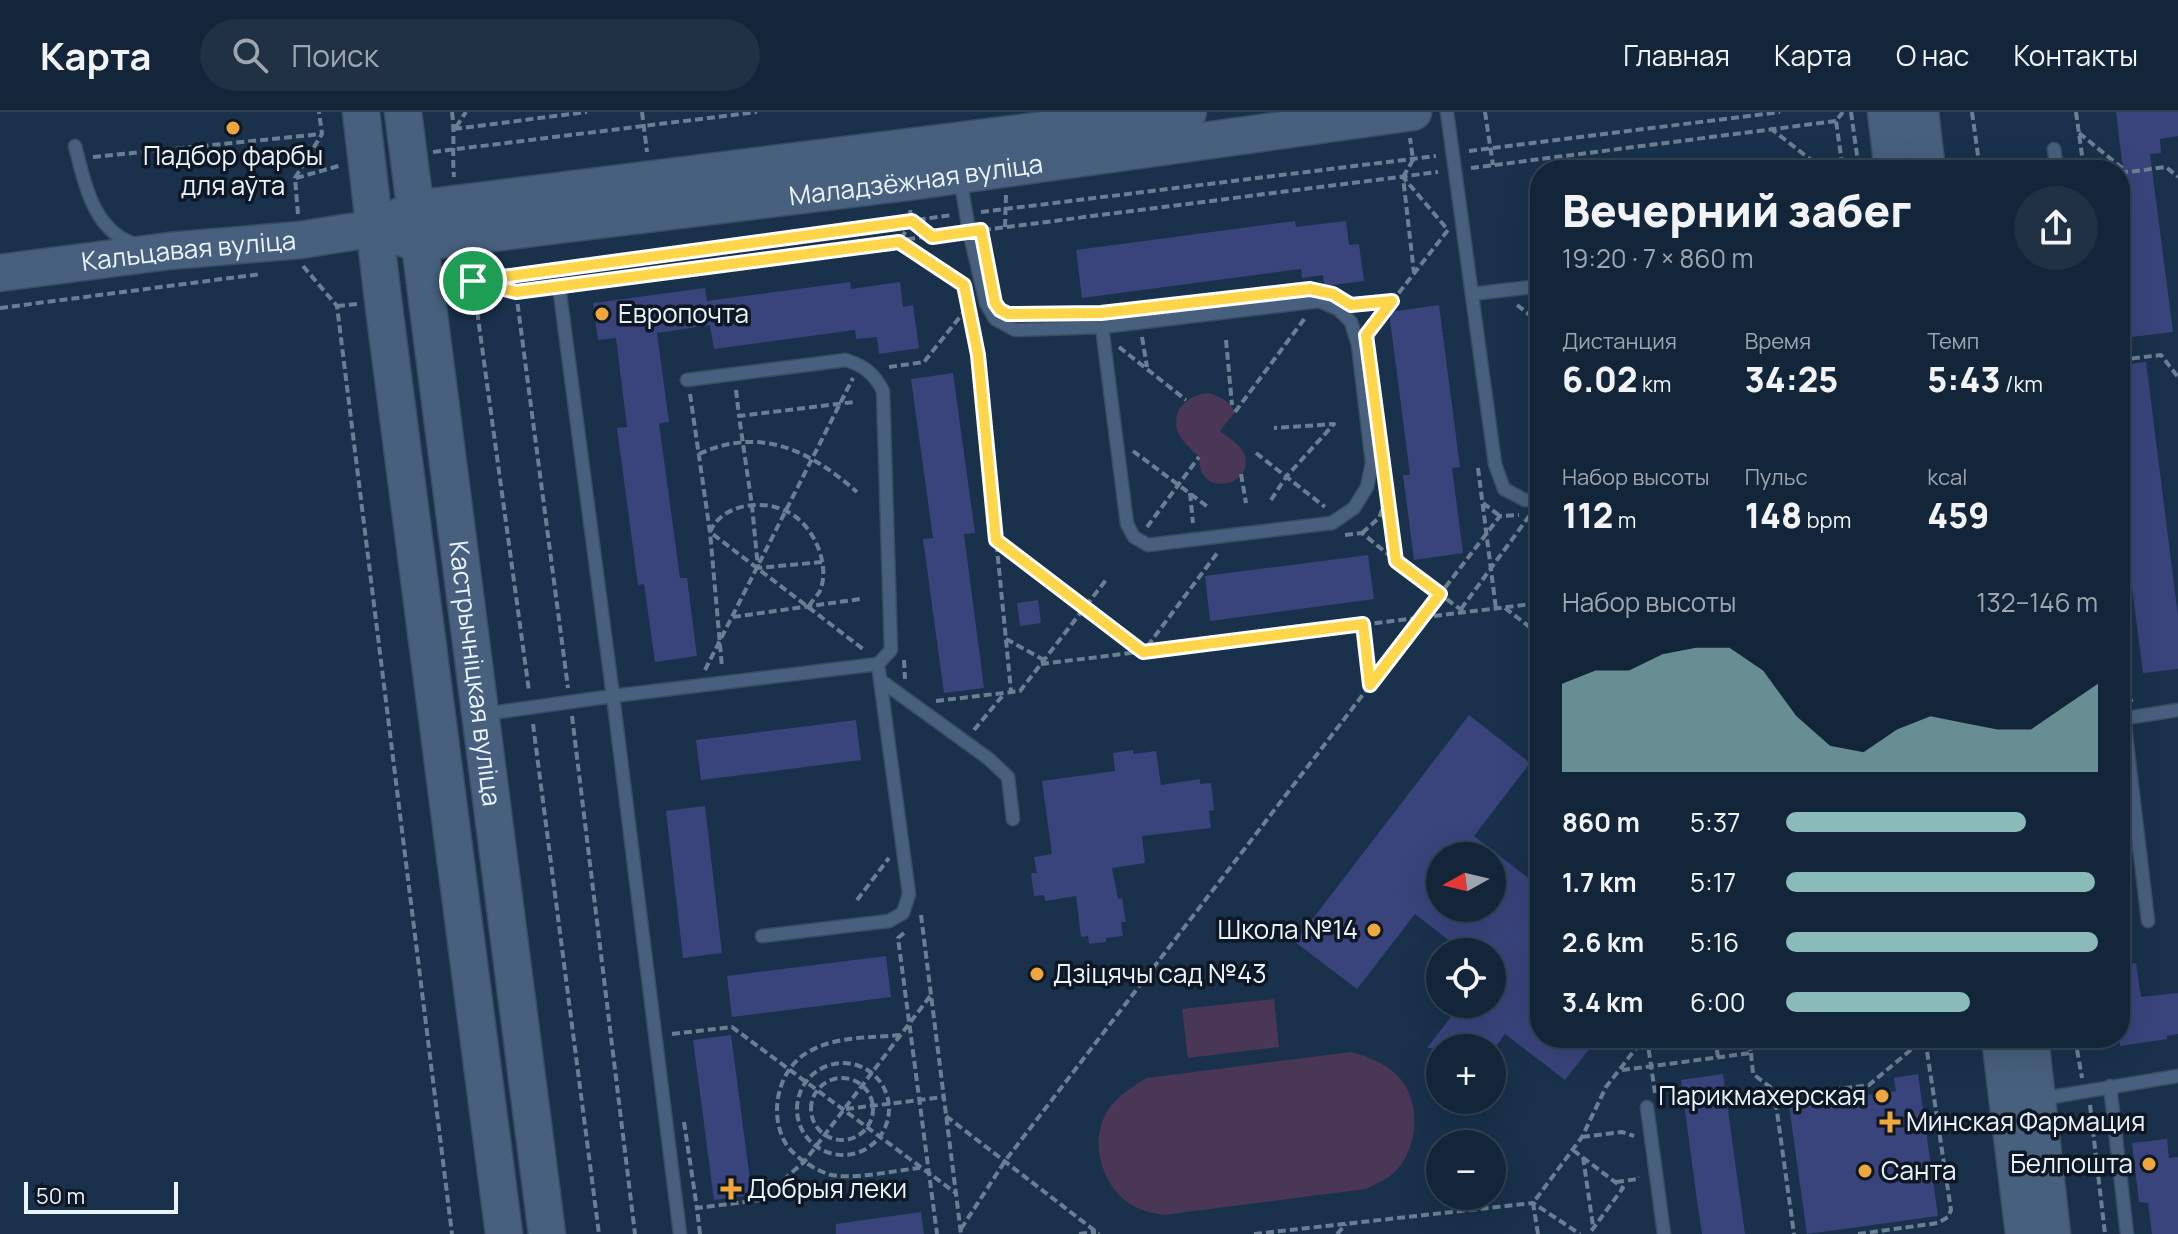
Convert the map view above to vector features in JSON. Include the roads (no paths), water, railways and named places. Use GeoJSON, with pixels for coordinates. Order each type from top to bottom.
{"type":"FeatureCollection","features":[{"type":"Feature","properties":{"kind":"main road","name":"Кастрычніцкая вуліца"},"geometry":{"type":"LineString","coordinates":[[361,112],[504,1234]]}},
{"type":"Feature","properties":{"kind":"main road","name":"Кастрычніцкая вуліца"},"geometry":{"type":"LineString","coordinates":[[403,112],[547,1234]]}},
{"type":"Feature","properties":{"kind":"main road","name":"Маладзёжная вуліца"},"geometry":{"type":"LineString","coordinates":[[417,226],[888,151],[1137,115],[1188,112]]}},
{"type":"Feature","properties":{"kind":"main road","name":"Маладзёжная вуліца"},"geometry":{"type":"LineString","coordinates":[[417,226],[460,237],[959,174],[1413,112]]}},
{"type":"Feature","properties":{"kind":"main road"},"geometry":{"type":"LineString","coordinates":[[1886,112],[1892,160]]}},
{"type":"Feature","properties":{"kind":"main road"},"geometry":{"type":"LineString","coordinates":[[1920,112],[1926,160]]}},
{"type":"Feature","properties":{"kind":"main road","name":"Кальцавая вуліца"},"geometry":{"type":"LineString","coordinates":[[0,273],[37,261],[300,240],[376,228],[417,226]]}},
{"type":"Feature","properties":{"kind":"main road"},"geometry":{"type":"LineString","coordinates":[[2001,1048],[2024,1234]]}},
{"type":"Feature","properties":{"kind":"main road"},"geometry":{"type":"LineString","coordinates":[[2031,1048],[2052,1234]]}},
{"type":"Feature","properties":{"kind":"lane"},"geometry":{"type":"LineString","coordinates":[[1447,112],[1495,464],[1504,489],[1530,500]]}},
{"type":"Feature","properties":{"kind":"lane"},"geometry":{"type":"LineString","coordinates":[[2054,149],[2056,160]]}},
{"type":"Feature","properties":{"kind":"lane"},"geometry":{"type":"LineString","coordinates":[[76,152],[90,198],[105,226],[133,244],[169,251]]}},
{"type":"Feature","properties":{"kind":"lane"},"geometry":{"type":"LineString","coordinates":[[959,174],[986,303],[995,319],[1015,330],[1102,327],[1319,301],[1338,309],[1351,322],[1358,345],[1372,463],[1367,487],[1354,508],[1332,523],[1148,545],[1134,537],[1127,524],[1102,327]]}},
{"type":"Feature","properties":{"kind":"lane"},"geometry":{"type":"LineString","coordinates":[[559,286],[680,1234]]}},
{"type":"Feature","properties":{"kind":"lane"},"geometry":{"type":"LineString","coordinates":[[1472,294],[1530,287]]}},
{"type":"Feature","properties":{"kind":"lane"},"geometry":{"type":"LineString","coordinates":[[480,715],[878,664],[891,650],[883,391],[876,377],[863,366],[846,360],[687,380]]}},
{"type":"Feature","properties":{"kind":"lane"},"geometry":{"type":"LineString","coordinates":[[762,936],[889,921],[903,913],[909,894],[878,664]]}},
{"type":"Feature","properties":{"kind":"lane"},"geometry":{"type":"LineString","coordinates":[[880,680],[989,759],[1008,777],[1013,819]]}},
{"type":"Feature","properties":{"kind":"lane"},"geometry":{"type":"LineString","coordinates":[[2130,717],[2178,710]]}},
{"type":"Feature","properties":{"kind":"lane"},"geometry":{"type":"LineString","coordinates":[[2130,780],[2148,921]]}},
{"type":"Feature","properties":{"kind":"lane"},"geometry":{"type":"LineString","coordinates":[[2037,1099],[2178,1076]]}},
{"type":"Feature","properties":{"kind":"lane"},"geometry":{"type":"LineString","coordinates":[[2110,1086],[2127,1234]]}},
{"type":"Feature","properties":{"kind":"lane"},"geometry":{"type":"LineString","coordinates":[[1647,1107],[1664,1234]]}},
{"type":"Feature","properties":{"kind":"place","name":"Падбор фарбы для аўта"},"geometry":{"type":"Point","coordinates":[233,128]}},
{"type":"Feature","properties":{"kind":"place","name":"Европочта"},"geometry":{"type":"Point","coordinates":[602,314]}},
{"type":"Feature","properties":{"kind":"place","name":"Школа №14"},"geometry":{"type":"Point","coordinates":[1374,930]}},
{"type":"Feature","properties":{"kind":"place","name":"Дзіцячы сад №43"},"geometry":{"type":"Point","coordinates":[1037,974]}},
{"type":"Feature","properties":{"kind":"place","name":"Парикмахерская"},"geometry":{"type":"Point","coordinates":[1882,1096]}},
{"type":"Feature","properties":{"kind":"place","name":"Минская Фармация"},"geometry":{"type":"Point","coordinates":[1890,1122]}},
{"type":"Feature","properties":{"kind":"place","name":"Белпошта"},"geometry":{"type":"Point","coordinates":[2149,1164]}},
{"type":"Feature","properties":{"kind":"place","name":"Санта"},"geometry":{"type":"Point","coordinates":[1865,1171]}},
{"type":"Feature","properties":{"kind":"place","name":"Добрыя леки"},"geometry":{"type":"Point","coordinates":[731,1189]}}]}
